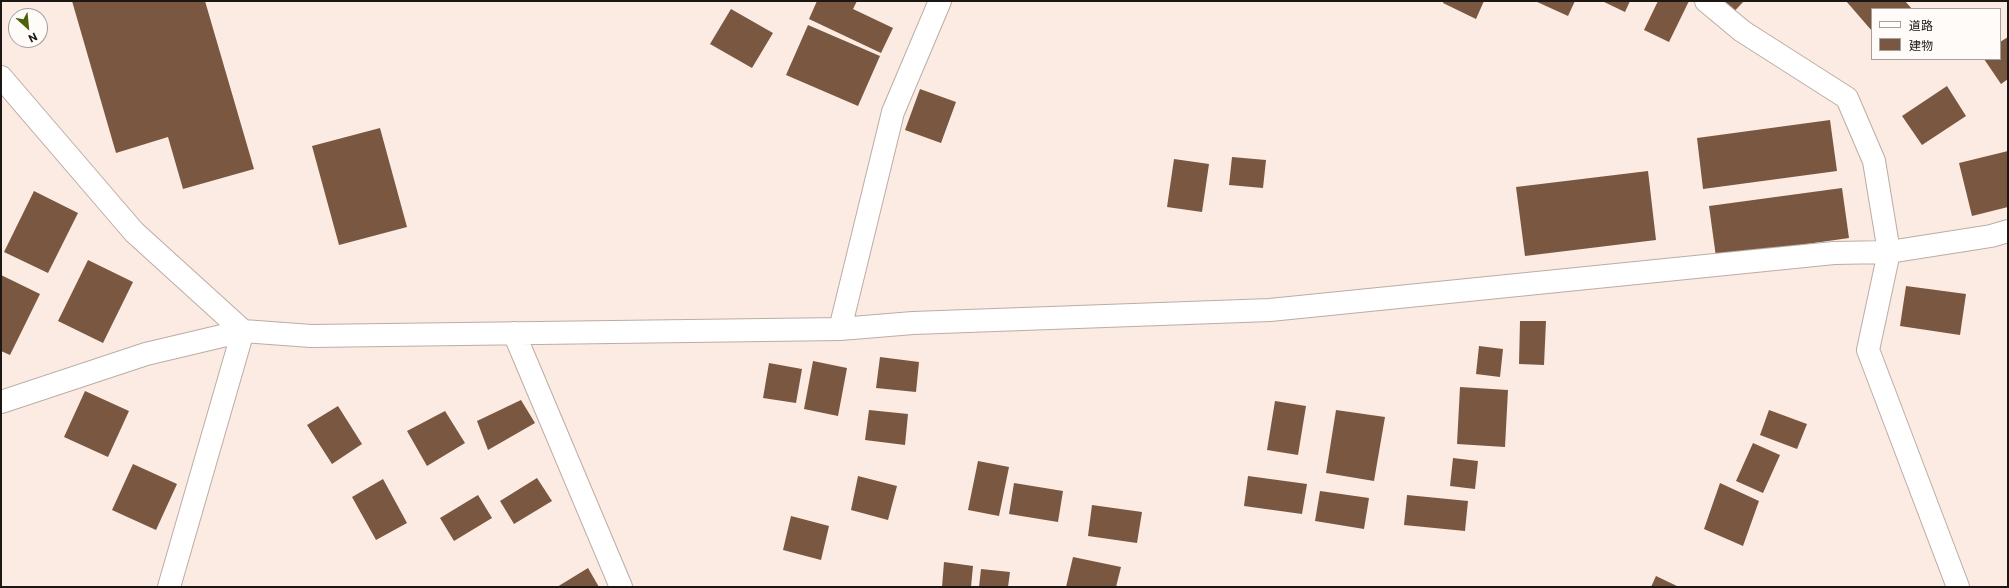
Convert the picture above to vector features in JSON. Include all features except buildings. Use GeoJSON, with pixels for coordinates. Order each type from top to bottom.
{"type":"FeatureCollection","features":[{"type":"Feature","properties":{"kind":"street"},"geometry":{"type":"LineString","coordinates":[[840,329],[892,112],[940,1]]}},
{"type":"Feature","properties":{"kind":"street"},"geometry":{"type":"LineString","coordinates":[[1706,1],[1742,31],[1847,98],[1874,161],[1889,252],[1868,350],[1958,587]]}},
{"type":"Feature","properties":{"kind":"street"},"geometry":{"type":"LineString","coordinates":[[1,77],[134,232],[243,331]]}},
{"type":"Feature","properties":{"kind":"street"},"geometry":{"type":"LineString","coordinates":[[1,402],[146,354],[243,331],[311,336],[840,329],[913,323],[1270,310],[1834,253],[1889,252],[1991,236],[2008,231]]}},
{"type":"Feature","properties":{"kind":"street"},"geometry":{"type":"LineString","coordinates":[[169,587],[243,331]]}},
{"type":"Feature","properties":{"kind":"street"},"geometry":{"type":"LineString","coordinates":[[514,333],[621,587]]}}]}
